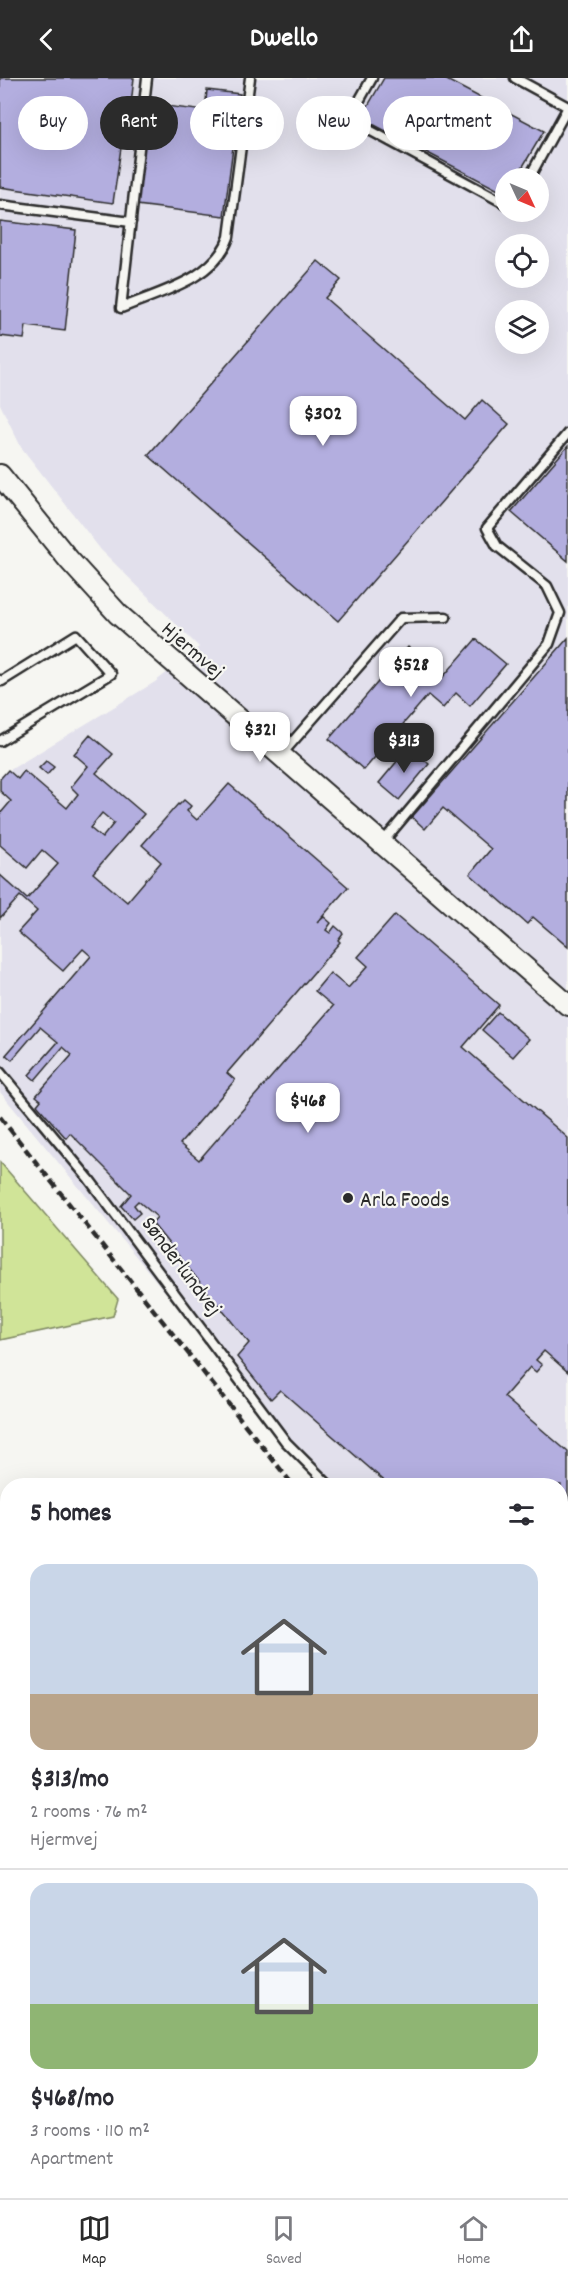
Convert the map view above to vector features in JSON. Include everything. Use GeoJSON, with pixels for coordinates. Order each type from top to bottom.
{"type":"FeatureCollection","features":[{"type":"Feature","properties":{"kind":"street","name":"Hjermvej"},"geometry":{"type":"LineString","coordinates":[[0,475],[69,560],[118,614],[568,1005]]}},
{"type":"Feature","properties":{"kind":"lane"},"geometry":{"type":"LineString","coordinates":[[147,78],[121,308],[195,276],[219,256],[229,237],[250,78]]}},
{"type":"Feature","properties":{"kind":"lane"},"geometry":{"type":"LineString","coordinates":[[372,78],[349,119],[495,198]]}},
{"type":"Feature","properties":{"kind":"lane"},"geometry":{"type":"LineString","coordinates":[[515,78],[568,107],[534,168]]}},
{"type":"Feature","properties":{"kind":"lane"},"geometry":{"type":"LineString","coordinates":[[0,205],[131,222]]}},
{"type":"Feature","properties":{"kind":"lane"},"geometry":{"type":"LineString","coordinates":[[382,844],[549,644],[560,613],[547,586],[497,546],[487,528],[568,433]]}},
{"type":"Feature","properties":{"kind":"lane"},"geometry":{"type":"LineString","coordinates":[[281,756],[401,618],[446,617]]}},
{"type":"Feature","properties":{"kind":"lane"},"geometry":{"type":"LineString","coordinates":[[0,741],[111,674],[76,635],[1,681]]}},
{"type":"Feature","properties":{"kind":"lane","name":"Sønderlundvej"},"geometry":{"type":"LineString","coordinates":[[0,1071],[89,1179],[286,1442],[322,1478]]}},
{"type":"Feature","properties":{"kind":"shaded area"},"geometry":{"type":"Polygon","coordinates":[[[0,78],[568,78],[568,1478],[319,1478],[0,1092],[0,776],[155,682],[199,647],[101,550],[21,447],[0,404],[0,78]]]}},
{"type":"Feature","properties":{"kind":"green space"},"geometry":{"type":"Polygon","coordinates":[[[0,1162],[118,1299],[113,1316],[0,1340],[0,1162]]]}},
{"type":"Feature","properties":{"kind":"building"},"geometry":{"type":"Polygon","coordinates":[[[0,78],[134,78],[132,96],[100,96],[100,150],[121,150],[113,203],[0,187],[0,78]]]}},
{"type":"Feature","properties":{"kind":"building"},"geometry":{"type":"Polygon","coordinates":[[[384,78],[443,78],[477,96],[383,96],[383,130],[371,123],[371,101],[384,78]]]}},
{"type":"Feature","properties":{"kind":"building"},"geometry":{"type":"Polygon","coordinates":[[[207,90],[240,94],[240,96],[206,96],[207,90]]]}},
{"type":"Feature","properties":{"kind":"building"},"geometry":{"type":"Polygon","coordinates":[[[178,108],[190,109],[190,150],[233,150],[224,216],[137,205],[144,150],[178,150],[178,108]]]}},
{"type":"Feature","properties":{"kind":"building"},"geometry":{"type":"Polygon","coordinates":[[[513,115],[544,131],[522,168],[495,168],[495,188],[422,150],[513,150],[513,115]]]}},
{"type":"Feature","properties":{"kind":"building"},"geometry":{"type":"Polygon","coordinates":[[[0,221],[76,230],[65,331],[26,326],[24,339],[0,336],[0,221]]]}},
{"type":"Feature","properties":{"kind":"building"},"geometry":{"type":"Polygon","coordinates":[[[318,261],[341,280],[325,298],[465,420],[482,400],[509,424],[338,621],[148,455],[318,261]]]}},
{"type":"Feature","properties":{"kind":"building"},"geometry":{"type":"Polygon","coordinates":[[[568,446],[568,561],[511,512],[568,446]]]}},
{"type":"Feature","properties":{"kind":"building"},"geometry":{"type":"Polygon","coordinates":[[[568,638],[568,947],[533,917],[527,924],[470,874],[491,849],[443,808],[425,829],[412,817],[568,638]]]}},
{"type":"Feature","properties":{"kind":"building"},"geometry":{"type":"Polygon","coordinates":[[[476,639],[506,664],[470,706],[456,693],[443,708],[428,695],[364,770],[329,739],[408,647],[443,677],[476,639]]]}},
{"type":"Feature","properties":{"kind":"building","name":"Arla Foods"},"geometry":{"type":"Polygon","coordinates":[[[90,735],[113,754],[96,773],[144,814],[93,873],[127,902],[161,862],[142,845],[178,804],[184,800],[191,806],[187,811],[197,820],[229,784],[348,887],[317,923],[324,917],[331,923],[326,930],[330,933],[335,926],[343,933],[338,940],[340,942],[227,1073],[235,1080],[180,1144],[199,1160],[333,1006],[315,991],[330,973],[348,988],[368,966],[358,957],[395,915],[499,1005],[463,1047],[568,1138],[568,1372],[544,1351],[536,1360],[542,1365],[536,1372],[530,1367],[504,1397],[568,1452],[568,1478],[381,1478],[280,1390],[271,1399],[237,1357],[249,1343],[152,1223],[157,1217],[138,1201],[134,1205],[140,1213],[133,1219],[121,1206],[131,1194],[70,1133],[66,1138],[37,1105],[41,1100],[36,1096],[72,1055],[63,1047],[35,1080],[29,1075],[58,1042],[40,1027],[12,1060],[6,1055],[91,956],[83,949],[63,971],[18,932],[37,911],[20,896],[0,918],[0,875],[27,899],[58,864],[42,850],[27,868],[0,845],[0,814],[11,801],[0,791],[0,779],[8,770],[18,779],[24,771],[67,808],[78,794],[71,787],[88,766],[74,754],[90,735]],[[102,813],[90,828],[102,838],[114,823],[102,813]]]}},
{"type":"Feature","properties":{"kind":"building"},"geometry":{"type":"Polygon","coordinates":[[[409,747],[429,764],[399,800],[379,783],[409,747]]]}},
{"type":"Feature","properties":{"kind":"building"},"geometry":{"type":"Polygon","coordinates":[[[46,761],[54,767],[47,775],[39,768],[46,761]]]}},
{"type":"Feature","properties":{"kind":"building"},"geometry":{"type":"Polygon","coordinates":[[[498,1012],[529,1039],[513,1057],[482,1030],[498,1012]]]}},
{"type":"Feature","properties":{"kind":"railway"},"geometry":{"type":"LineString","coordinates":[[0,1117],[287,1478]]}},
{"type":"Feature","properties":{"kind":"place","name":"Arla Foods"},"geometry":{"type":"Point","coordinates":[348,1198]}}]}
